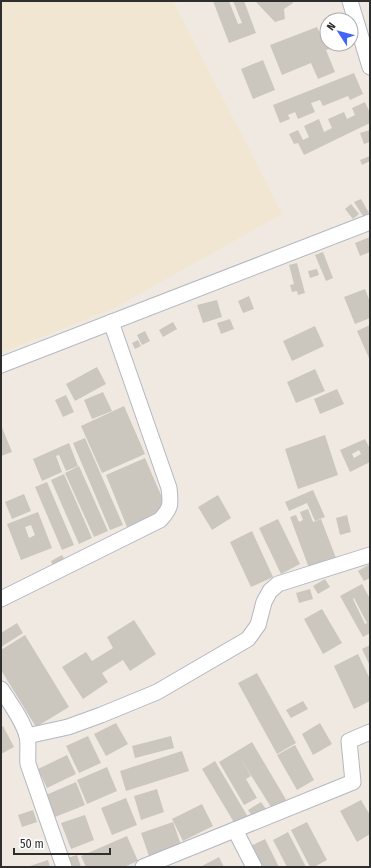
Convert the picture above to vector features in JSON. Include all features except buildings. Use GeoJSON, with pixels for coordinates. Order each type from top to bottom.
{"type":"FeatureCollection","features":[{"type":"Feature","properties":{"kind":"street"},"geometry":{"type":"LineString","coordinates":[[350,1],[370,67]]}},
{"type":"Feature","properties":{"kind":"street"},"geometry":{"type":"LineString","coordinates":[[1,365],[370,222]]}},
{"type":"Feature","properties":{"kind":"street"},"geometry":{"type":"LineString","coordinates":[[1,599],[160,520],[169,510],[169,488],[111,322]]}},
{"type":"Feature","properties":{"kind":"street"},"geometry":{"type":"LineString","coordinates":[[27,736],[68,727],[157,692],[248,639],[258,625],[264,602],[270,591],[278,584],[370,555]]}},
{"type":"Feature","properties":{"kind":"street"},"geometry":{"type":"LineString","coordinates":[[1,688],[23,725],[27,736],[26,754],[28,764],[64,867]]}},
{"type":"Feature","properties":{"kind":"street"},"geometry":{"type":"LineString","coordinates":[[143,867],[353,782],[349,741],[370,732]]}},
{"type":"Feature","properties":{"kind":"street"},"geometry":{"type":"LineString","coordinates":[[236,830],[254,867]]}},
{"type":"Feature","properties":{"kind":"shaded area"},"geometry":{"type":"Polygon","coordinates":[[[1,1],[173,1],[282,214],[114,308],[1,353],[1,1]]]}}]}
